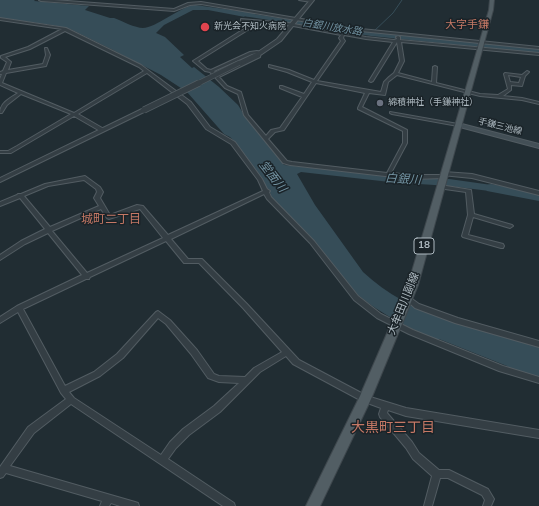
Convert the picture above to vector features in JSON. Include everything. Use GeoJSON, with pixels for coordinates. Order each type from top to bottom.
{"type":"FeatureCollection","features":[{"type":"Feature","properties":{"kind":"main road","name":"大牟田川副線"},"geometry":{"type":"LineString","coordinates":[[313,506],[365,398],[407,301],[417,273],[492,0]]}},
{"type":"Feature","properties":{"kind":"main road","name":"手鎌三池線"},"geometry":{"type":"LineString","coordinates":[[458,125],[539,146]]}},
{"type":"Feature","properties":{"kind":"street"},"geometry":{"type":"LineString","coordinates":[[41,0],[174,10],[189,4],[202,2],[398,38]]}},
{"type":"Feature","properties":{"kind":"street"},"geometry":{"type":"LineString","coordinates":[[301,0],[309,0]]}},
{"type":"Feature","properties":{"kind":"street"},"geometry":{"type":"LineString","coordinates":[[0,180],[258,53],[279,40],[309,0]]}},
{"type":"Feature","properties":{"kind":"street"},"geometry":{"type":"LineString","coordinates":[[0,19],[65,29],[138,65],[146,72],[167,85],[188,103],[208,128],[233,143],[267,191],[269,198],[312,242],[356,298],[379,316],[396,324],[502,369],[539,380]]}},
{"type":"Feature","properties":{"kind":"street"},"geometry":{"type":"LineString","coordinates":[[242,20],[290,24],[343,34],[480,46],[539,54]]}},
{"type":"Feature","properties":{"kind":"street"},"geometry":{"type":"LineString","coordinates":[[258,22],[195,61],[206,70],[211,71],[226,86],[240,93],[246,115],[285,162],[411,177],[443,175],[472,176],[539,193]]}},
{"type":"Feature","properties":{"kind":"street"},"geometry":{"type":"LineString","coordinates":[[2,57],[29,48],[65,29]]}},
{"type":"Feature","properties":{"kind":"street"},"geometry":{"type":"LineString","coordinates":[[266,139],[273,131],[282,129],[343,42],[341,38],[343,34]]}},
{"type":"Feature","properties":{"kind":"street"},"geometry":{"type":"LineString","coordinates":[[270,66],[288,71],[315,82],[383,94],[384,85],[396,74],[402,60],[398,38]]}},
{"type":"Feature","properties":{"kind":"street"},"geometry":{"type":"LineString","coordinates":[[371,81],[398,38]]}},
{"type":"Feature","properties":{"kind":"street"},"geometry":{"type":"LineString","coordinates":[[480,46],[539,48]]}},
{"type":"Feature","properties":{"kind":"street"},"geometry":{"type":"LineString","coordinates":[[0,73],[45,65],[48,55],[46,49]]}},
{"type":"Feature","properties":{"kind":"street"},"geometry":{"type":"LineString","coordinates":[[211,71],[251,53],[258,53]]}},
{"type":"Feature","properties":{"kind":"street"},"geometry":{"type":"LineString","coordinates":[[217,77],[259,56],[258,53]]}},
{"type":"Feature","properties":{"kind":"street"},"geometry":{"type":"LineString","coordinates":[[2,57],[9,62],[0,84],[74,114],[101,129]]}},
{"type":"Feature","properties":{"kind":"street"},"geometry":{"type":"LineString","coordinates":[[0,67],[8,64]]}},
{"type":"Feature","properties":{"kind":"street"},"geometry":{"type":"LineString","coordinates":[[434,83],[435,67]]}},
{"type":"Feature","properties":{"kind":"street"},"geometry":{"type":"LineString","coordinates":[[0,152],[9,152],[146,72]]}},
{"type":"Feature","properties":{"kind":"street"},"geometry":{"type":"LineString","coordinates":[[508,83],[521,85],[523,76],[527,72]]}},
{"type":"Feature","properties":{"kind":"street"},"geometry":{"type":"LineString","coordinates":[[396,74],[467,91],[539,103]]}},
{"type":"Feature","properties":{"kind":"street"},"geometry":{"type":"LineString","coordinates":[[498,97],[510,89],[506,74],[523,76]]}},
{"type":"Feature","properties":{"kind":"street"},"geometry":{"type":"LineString","coordinates":[[281,87],[304,96]]}},
{"type":"Feature","properties":{"kind":"street"},"geometry":{"type":"LineString","coordinates":[[0,112],[5,104],[21,92]]}},
{"type":"Feature","properties":{"kind":"street"},"geometry":{"type":"LineString","coordinates":[[368,92],[360,108],[405,130],[405,143],[388,174]]}},
{"type":"Feature","properties":{"kind":"street"},"geometry":{"type":"LineString","coordinates":[[392,113],[458,125]]}},
{"type":"Feature","properties":{"kind":"street"},"geometry":{"type":"LineString","coordinates":[[0,176],[101,129]]}},
{"type":"Feature","properties":{"kind":"street"},"geometry":{"type":"LineString","coordinates":[[0,204],[47,185],[85,178],[98,188],[100,192],[98,198],[108,217],[137,207],[142,208],[186,261],[200,261],[246,306],[286,353],[296,362],[365,398],[406,412],[539,434]]}},
{"type":"Feature","properties":{"kind":"street"},"geometry":{"type":"LineString","coordinates":[[440,187],[469,191],[471,215],[465,236],[501,246]]}},
{"type":"Feature","properties":{"kind":"street"},"geometry":{"type":"LineString","coordinates":[[0,320],[19,308],[267,191]]}},
{"type":"Feature","properties":{"kind":"street"},"geometry":{"type":"LineString","coordinates":[[20,195],[87,277]]}},
{"type":"Feature","properties":{"kind":"street"},"geometry":{"type":"LineString","coordinates":[[1,255],[48,231],[102,207]]}},
{"type":"Feature","properties":{"kind":"street"},"geometry":{"type":"LineString","coordinates":[[471,215],[510,226]]}},
{"type":"Feature","properties":{"kind":"street"},"geometry":{"type":"LineString","coordinates":[[407,301],[457,321],[539,344]]}},
{"type":"Feature","properties":{"kind":"street"},"geometry":{"type":"LineString","coordinates":[[19,308],[64,391],[71,400],[231,506]]}},
{"type":"Feature","properties":{"kind":"street"},"geometry":{"type":"LineString","coordinates":[[64,391],[96,374],[120,356],[158,314],[168,322],[194,352],[211,376],[219,379],[247,380]]}},
{"type":"Feature","properties":{"kind":"street"},"geometry":{"type":"LineString","coordinates":[[162,460],[172,445],[218,409],[257,370],[286,353]]}},
{"type":"Feature","properties":{"kind":"street"},"geometry":{"type":"LineString","coordinates":[[71,400],[31,430],[2,471],[107,502],[135,506]]}},
{"type":"Feature","properties":{"kind":"street"},"geometry":{"type":"LineString","coordinates":[[385,405],[383,414],[409,445],[416,456],[437,474],[449,474],[485,492],[490,499],[487,506]]}},
{"type":"Feature","properties":{"kind":"street"},"geometry":{"type":"LineString","coordinates":[[428,506],[437,474]]}},
{"type":"Feature","properties":{"kind":"water","name":"堂面川"},"geometry":{"type":"Polygon","coordinates":[[[0,0],[35,0],[34,1],[89,6],[85,10],[114,18],[140,28],[154,25],[182,9],[195,5],[254,13],[255,15],[253,17],[244,16],[245,17],[208,10],[193,10],[164,25],[156,33],[165,37],[184,55],[180,57],[192,68],[194,67],[219,87],[238,105],[246,118],[284,165],[410,178],[449,179],[506,187],[508,193],[301,172],[297,174],[315,205],[363,272],[402,300],[424,311],[469,327],[539,345],[539,377],[509,368],[439,339],[437,340],[406,326],[377,309],[358,295],[271,196],[235,142],[224,134],[187,92],[161,75],[70,29],[0,18],[0,0]]]}},
{"type":"Feature","properties":{"kind":"waterway"},"geometry":{"type":"LineString","coordinates":[[371,34],[393,13],[402,0]]}},
{"type":"Feature","properties":{"kind":"waterway","name":"白銀川放水路"},"geometry":{"type":"LineString","coordinates":[[237,13],[371,34],[539,51]]}},
{"type":"Feature","properties":{"kind":"waterway","name":"白銀川"},"geometry":{"type":"LineString","coordinates":[[491,188],[539,197]]}},
{"type":"Feature","properties":{"kind":"place","name":"新光会不知火病院"},"geometry":{"type":"Point","coordinates":[205,27]}},
{"type":"Feature","properties":{"kind":"place","name":"綿積神社（手鎌神社）"},"geometry":{"type":"Point","coordinates":[380,103]}},
{"type":"Feature","properties":{"kind":"district","name":"大字手鎌"},"geometry":{"type":"Point","coordinates":[467,25]}},
{"type":"Feature","properties":{"kind":"district","name":"城町二丁目"},"geometry":{"type":"Point","coordinates":[111,220]}},
{"type":"Feature","properties":{"kind":"district","name":"大黒町三丁目"},"geometry":{"type":"Point","coordinates":[393,429]}}]}
